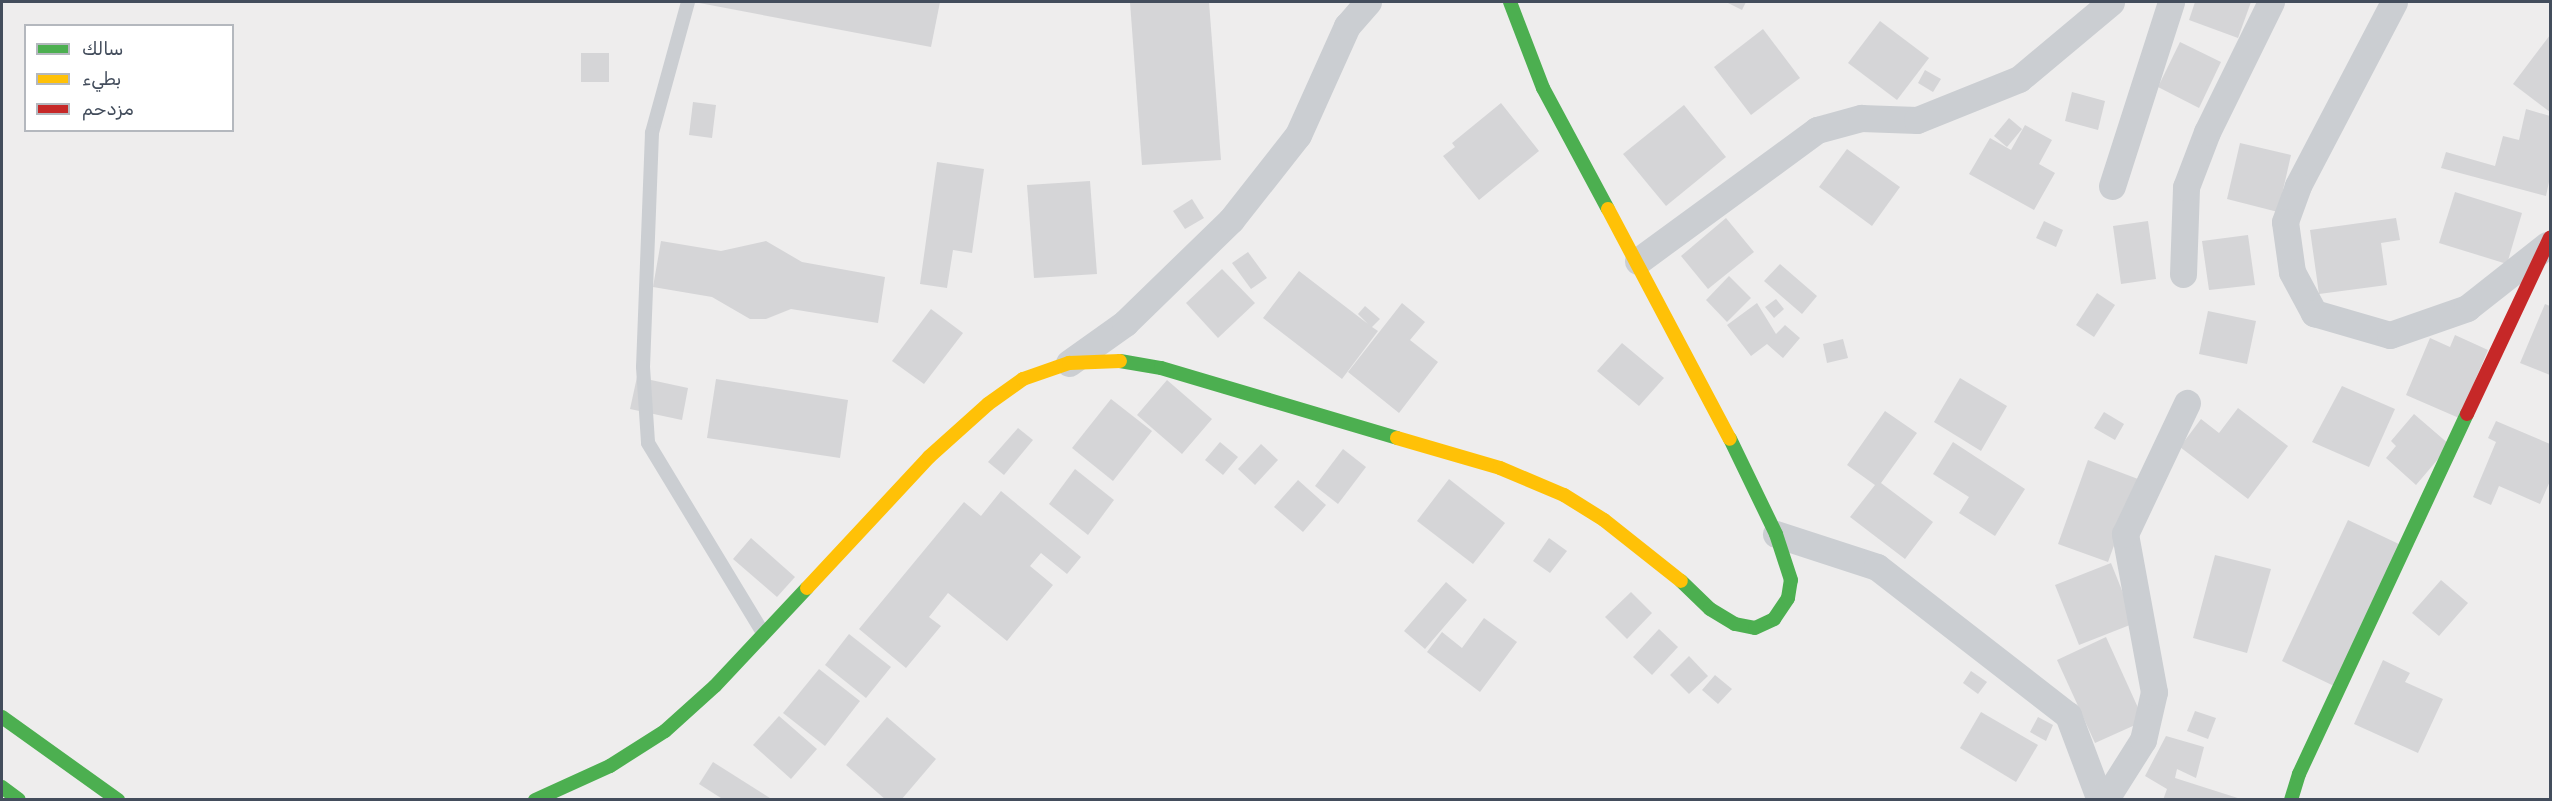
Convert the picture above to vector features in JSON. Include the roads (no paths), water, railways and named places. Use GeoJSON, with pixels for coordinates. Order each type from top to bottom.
{"type":"FeatureCollection","features":[{"type":"Feature","properties":{"kind":"main road"},"geometry":{"type":"LineString","coordinates":[[535,800],[610,766],[665,731],[715,686],[929,457],[988,404],[1023,379],[1069,363],[1111,360],[1161,369],[1500,468],[1564,495],[1604,520],[1671,571],[1710,609],[1736,624],[1755,628],[1774,619],[1788,598],[1791,579],[1776,534],[1698,374],[1543,88],[1510,2]]}},
{"type":"Feature","properties":{"kind":"main road"},"geometry":{"type":"LineString","coordinates":[[2291,800],[2299,774],[2549,241]]}},
{"type":"Feature","properties":{"kind":"main road"},"geometry":{"type":"LineString","coordinates":[[2,717],[118,800]]}},
{"type":"Feature","properties":{"kind":"main road"},"geometry":{"type":"LineString","coordinates":[[2,787],[19,800]]}},
{"type":"Feature","properties":{"kind":"street"},"geometry":{"type":"LineString","coordinates":[[1069,363],[1125,323],[1231,220],[1298,135],[1347,26],[1368,2]]}},
{"type":"Feature","properties":{"kind":"street"},"geometry":{"type":"LineString","coordinates":[[1638,261],[1817,130],[1861,118],[1917,120],[2019,79],[2111,2]]}},
{"type":"Feature","properties":{"kind":"street"},"geometry":{"type":"LineString","coordinates":[[2112,186],[2171,2]]}},
{"type":"Feature","properties":{"kind":"street"},"geometry":{"type":"LineString","coordinates":[[2184,274],[2186,187],[2207,132],[2271,2]]}},
{"type":"Feature","properties":{"kind":"street"},"geometry":{"type":"LineString","coordinates":[[2394,2],[2298,186],[2285,222],[2292,272],[2314,313],[2390,335],[2467,308],[2549,241]]}},
{"type":"Feature","properties":{"kind":"street"},"geometry":{"type":"LineString","coordinates":[[2103,800],[2143,740],[2154,692],[2125,534],[2187,403]]}},
{"type":"Feature","properties":{"kind":"street"},"geometry":{"type":"LineString","coordinates":[[1776,534],[1876,567],[2068,715],[2103,800]]}},
{"type":"Feature","properties":{"kind":"lane"},"geometry":{"type":"LineString","coordinates":[[688,2],[652,133],[643,367],[648,443],[763,633]]}}]}
